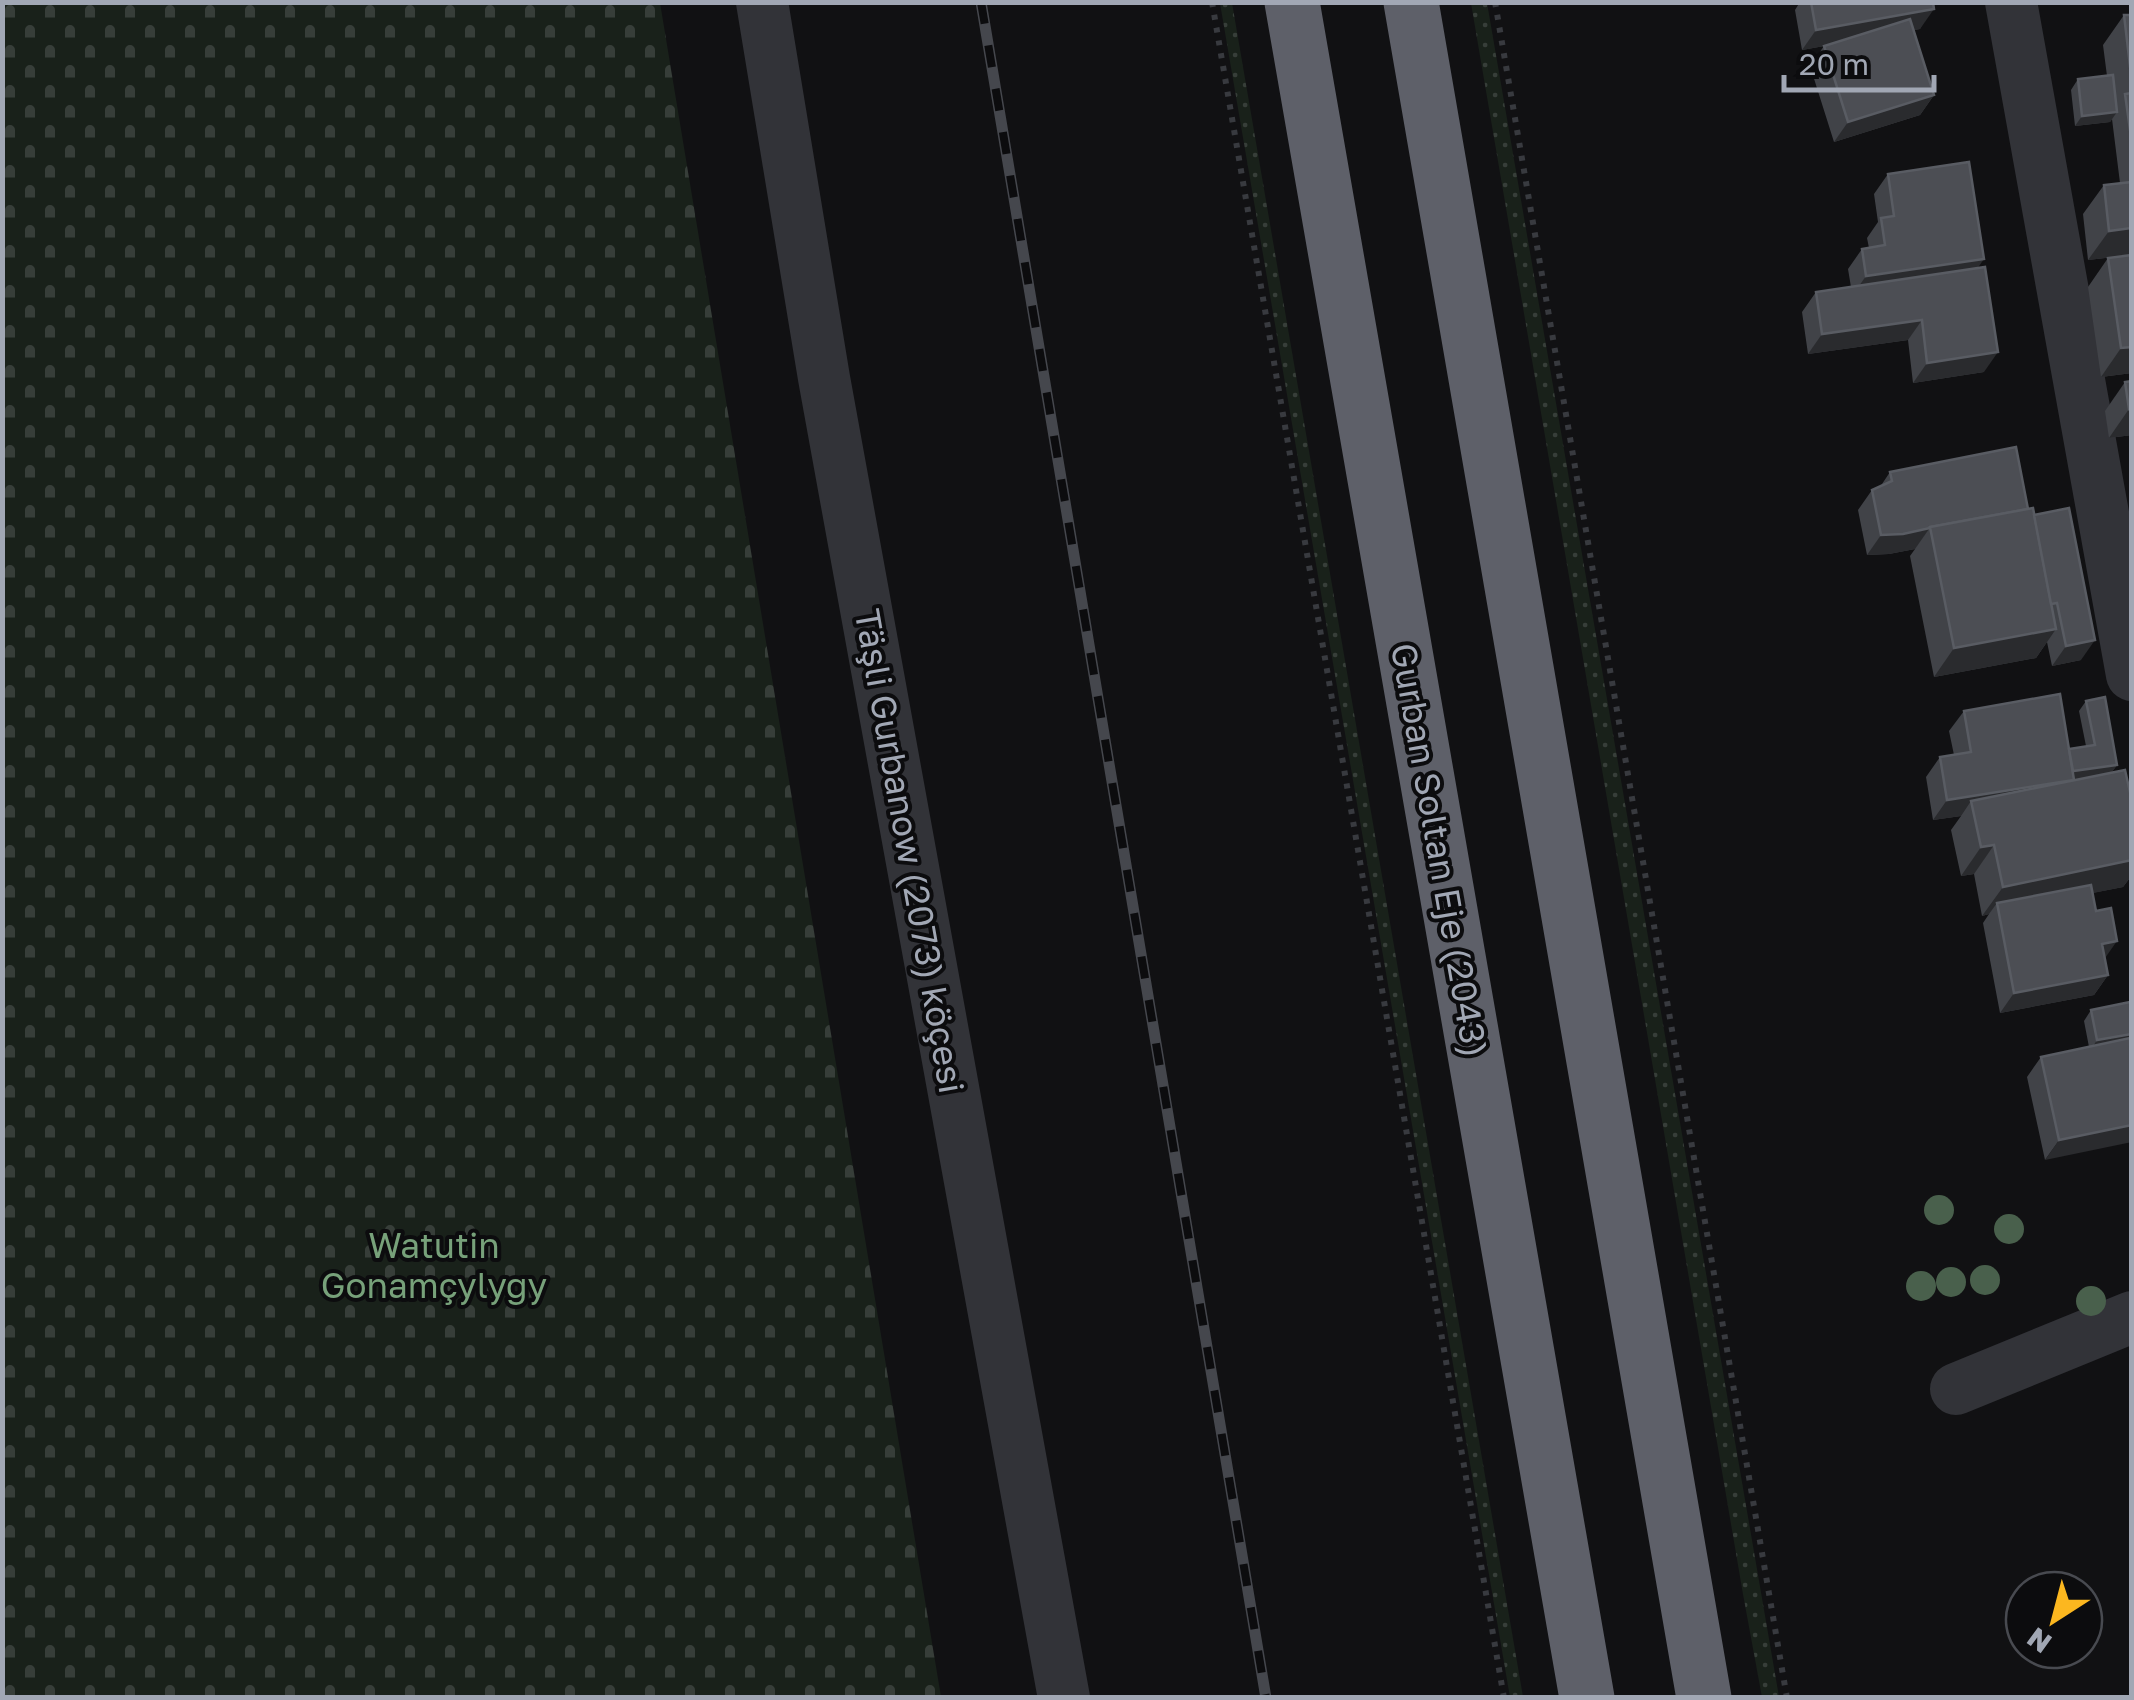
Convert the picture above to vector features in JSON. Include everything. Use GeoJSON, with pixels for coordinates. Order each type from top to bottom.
{"type":"FeatureCollection","features":[{"type":"Feature","properties":{"kind":"highway","name":"Gurban Soltan Eje (2043)"},"geometry":{"type":"LineString","coordinates":[[1292,2],[1587,1698]]}},
{"type":"Feature","properties":{"kind":"highway"},"geometry":{"type":"LineString","coordinates":[[1411,2],[1704,1698]]}},
{"type":"Feature","properties":{"kind":"street","name":"Täşli Gurbanow (2073) köçesi"},"geometry":{"type":"LineString","coordinates":[[762,2],[824,378],[1064,1698]]}},
{"type":"Feature","properties":{"kind":"street"},"geometry":{"type":"LineString","coordinates":[[2011,2],[2132,676]]}},
{"type":"Feature","properties":{"kind":"street"},"geometry":{"type":"LineString","coordinates":[[1956,1389],[2132,1317]]}},
{"type":"Feature","properties":{"kind":"path"},"geometry":{"type":"LineString","coordinates":[[1212,2],[1504,1698]]}},
{"type":"Feature","properties":{"kind":"path"},"geometry":{"type":"LineString","coordinates":[[1495,2],[1787,1698]]}},
{"type":"Feature","properties":{"kind":"green space","name":"Watutin Gonamçylygy"},"geometry":{"type":"Polygon","coordinates":[[[3,2],[660,3],[941,1697],[3,1697],[3,2]]]}},
{"type":"Feature","properties":{"kind":"green space"},"geometry":{"type":"Polygon","coordinates":[[[1220,3],[1232,3],[1523,1697],[1510,1697],[1220,3]]]}},
{"type":"Feature","properties":{"kind":"green space"},"geometry":{"type":"Polygon","coordinates":[[[1471,3],[1487,3],[1779,1697],[1762,1697],[1743,1594],[1471,3]]]}},
{"type":"Feature","properties":{"kind":"building"},"geometry":{"type":"Polygon","coordinates":[[[1811,2],[1933,2],[1934,9],[1816,30],[1811,2]]]}},
{"type":"Feature","properties":{"kind":"building"},"geometry":{"type":"Polygon","coordinates":[[[2124,15],[2132,15],[2132,83],[2124,15]]]}},
{"type":"Feature","properties":{"kind":"building"},"geometry":{"type":"Polygon","coordinates":[[[1910,19],[1934,95],[1848,122],[1824,46],[1910,19]]]}},
{"type":"Feature","properties":{"kind":"building"},"geometry":{"type":"Polygon","coordinates":[[[2113,75],[2117,112],[2082,116],[2078,79],[2113,75]]]}},
{"type":"Feature","properties":{"kind":"building"},"geometry":{"type":"Polygon","coordinates":[[[2132,93],[2132,144],[2125,94],[2132,93]]]}},
{"type":"Feature","properties":{"kind":"building"},"geometry":{"type":"Polygon","coordinates":[[[1969,162],[1984,259],[1866,276],[1862,249],[1885,245],[1881,218],[1894,216],[1888,174],[1969,162]]]}},
{"type":"Feature","properties":{"kind":"building"},"geometry":{"type":"Polygon","coordinates":[[[2132,182],[2132,228],[2109,231],[2104,185],[2132,182]]]}},
{"type":"Feature","properties":{"kind":"building"},"geometry":{"type":"Polygon","coordinates":[[[2132,255],[2132,347],[2121,348],[2108,258],[2132,255]]]}},
{"type":"Feature","properties":{"kind":"building"},"geometry":{"type":"Polygon","coordinates":[[[1985,267],[1998,352],[1927,363],[1922,320],[1822,334],[1816,292],[1985,267]]]}},
{"type":"Feature","properties":{"kind":"building"},"geometry":{"type":"Polygon","coordinates":[[[2132,381],[2132,408],[2129,409],[2125,382],[2132,381]]]}},
{"type":"Feature","properties":{"kind":"building"},"geometry":{"type":"Polygon","coordinates":[[[2016,447],[2028,509],[1881,535],[1872,490],[1892,481],[1890,472],[2016,447]]]}},
{"type":"Feature","properties":{"kind":"building"},"geometry":{"type":"Polygon","coordinates":[[[2033,508],[2056,629],[1954,648],[1930,527],[2033,508]]]}},
{"type":"Feature","properties":{"kind":"building"},"geometry":{"type":"Polygon","coordinates":[[[2069,508],[2095,640],[2066,646],[2057,603],[2051,604],[2034,515],[2069,508]]]}},
{"type":"Feature","properties":{"kind":"building"},"geometry":{"type":"Polygon","coordinates":[[[2060,694],[2074,780],[1947,800],[1940,757],[1971,752],[1964,711],[2060,694]]]}},
{"type":"Feature","properties":{"kind":"building"},"geometry":{"type":"Polygon","coordinates":[[[2105,697],[2117,765],[2073,771],[2069,749],[2095,745],[2086,701],[2105,697]]]}},
{"type":"Feature","properties":{"kind":"building"},"geometry":{"type":"Polygon","coordinates":[[[2125,770],[2132,801],[2132,860],[2003,887],[1994,845],[1981,847],[1971,801],[2125,770]]]}},
{"type":"Feature","properties":{"kind":"building"},"geometry":{"type":"Polygon","coordinates":[[[2091,885],[2096,911],[2111,908],[2117,941],[2102,944],[2108,975],[2014,993],[1997,903],[2091,885]]]}},
{"type":"Feature","properties":{"kind":"building"},"geometry":{"type":"Polygon","coordinates":[[[2130,1002],[2132,1034],[2097,1040],[2091,1010],[2130,1002]]]}},
{"type":"Feature","properties":{"kind":"building"},"geometry":{"type":"Polygon","coordinates":[[[2130,1038],[2132,1125],[2059,1140],[2041,1057],[2130,1038]]]}},
{"type":"Feature","properties":{"kind":"railway"},"geometry":{"type":"LineString","coordinates":[[981,2],[1266,1698]]}}]}
